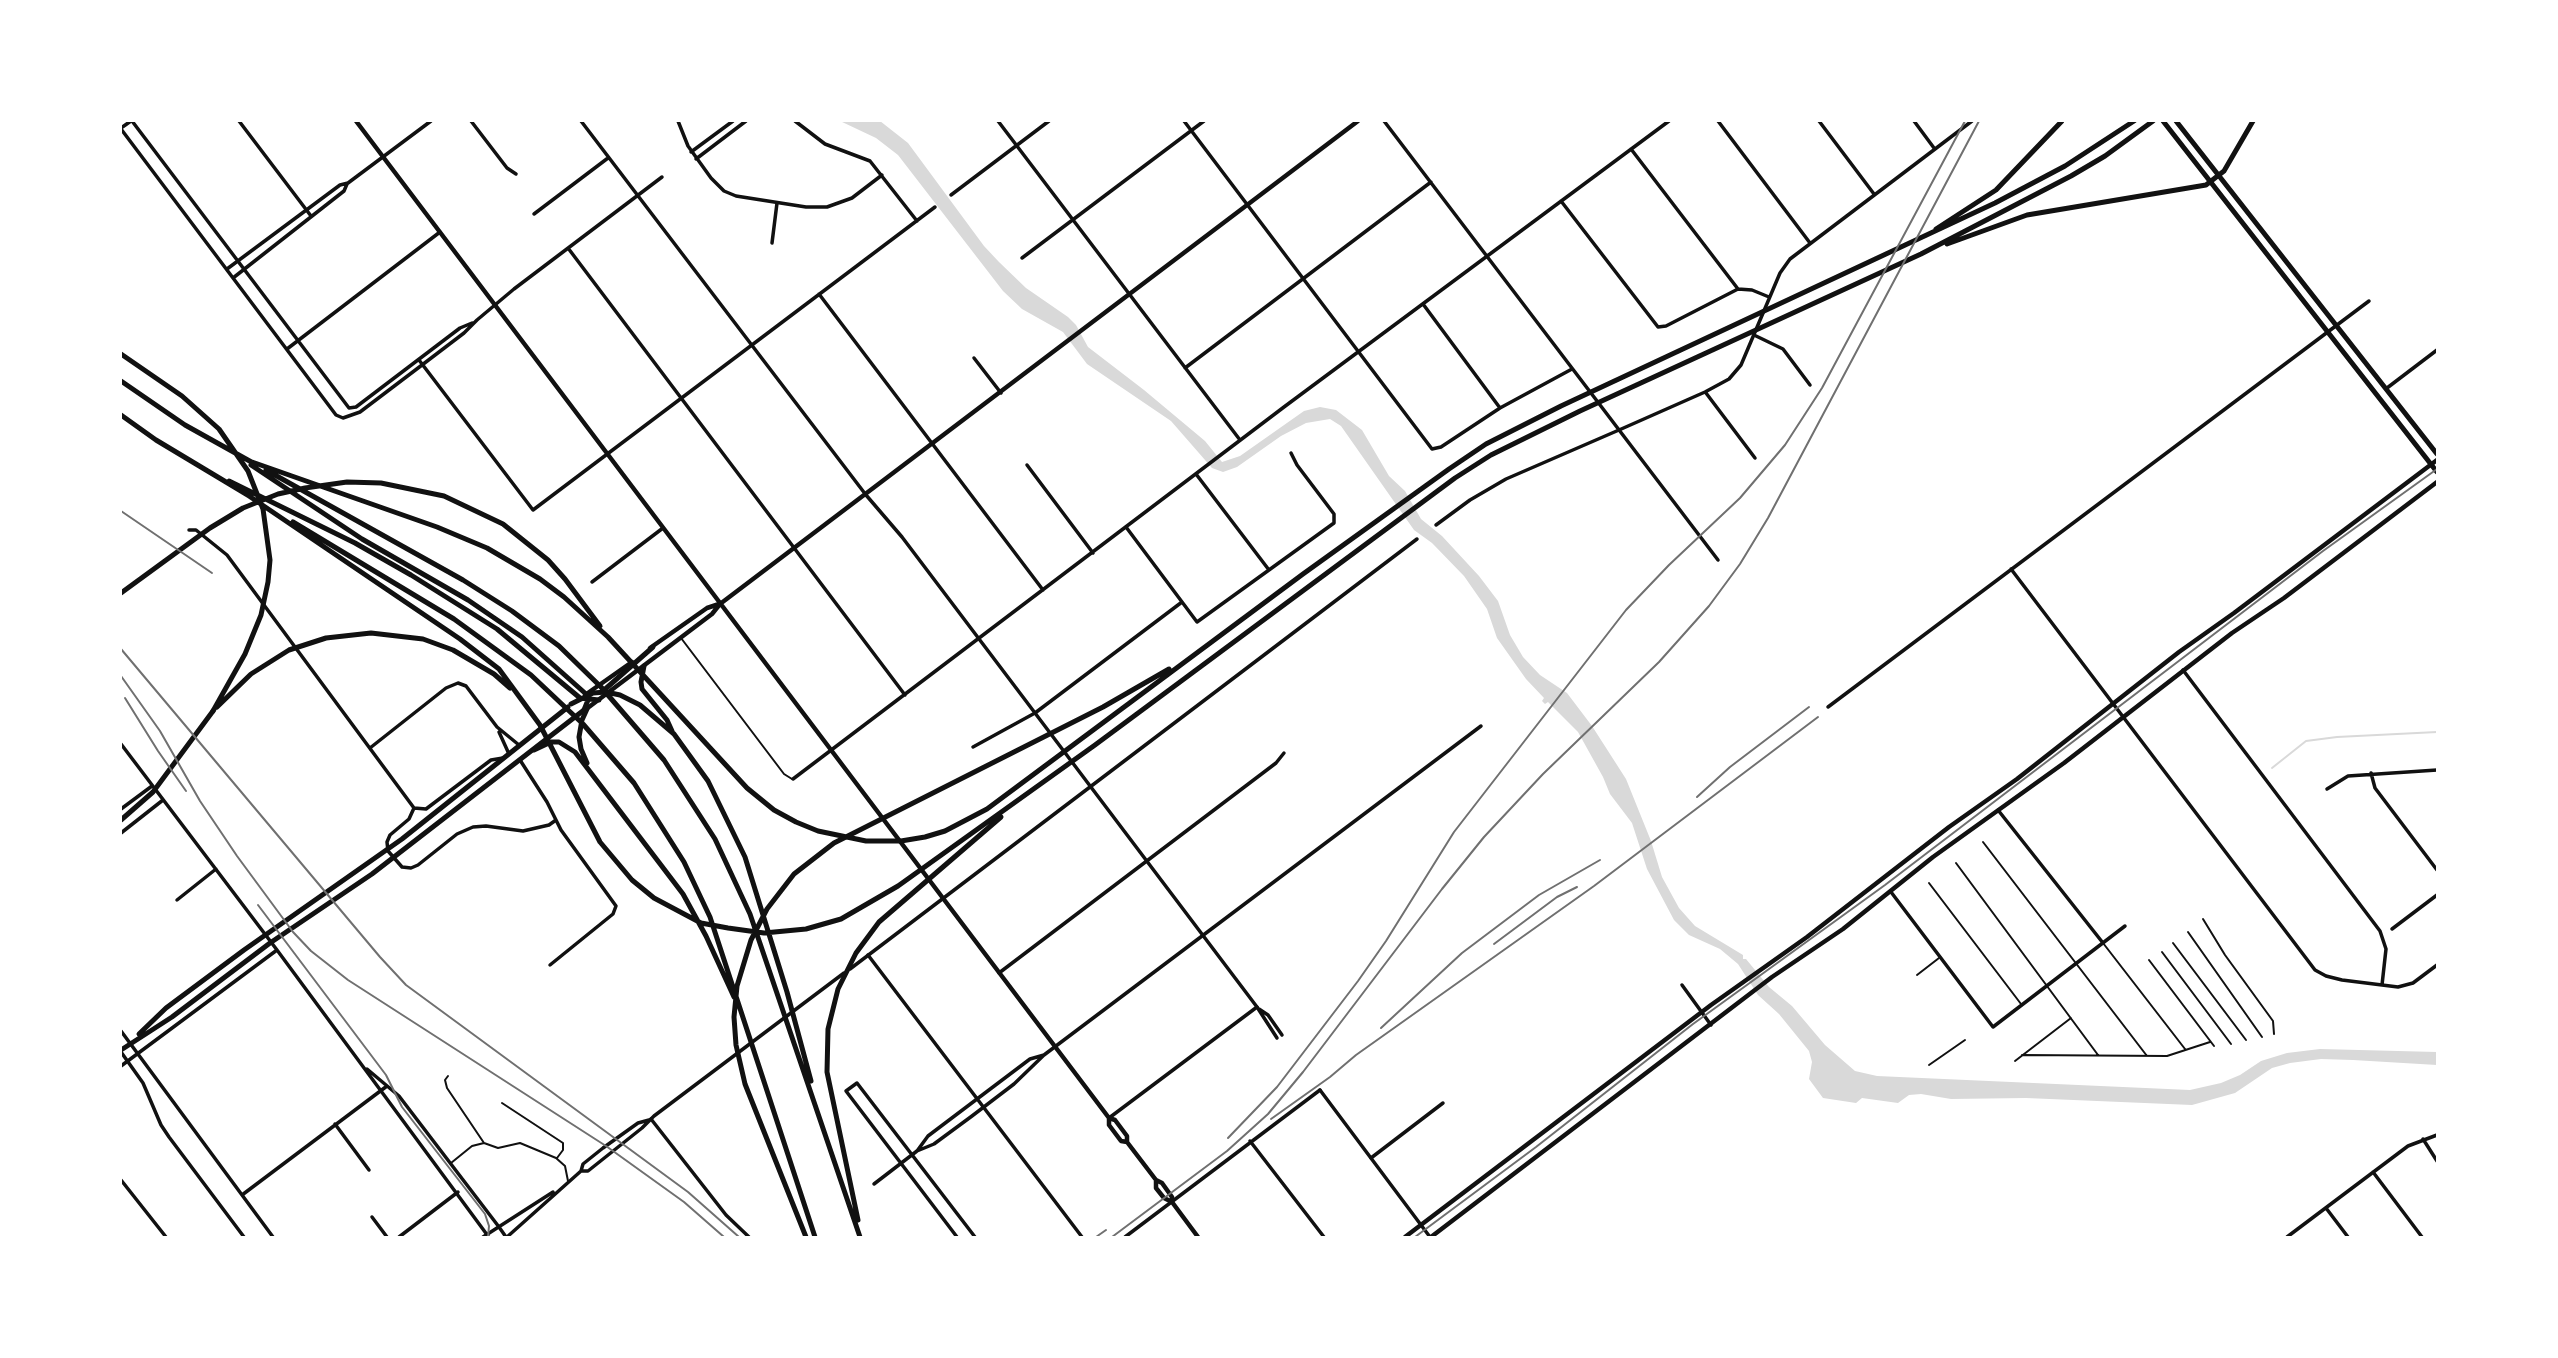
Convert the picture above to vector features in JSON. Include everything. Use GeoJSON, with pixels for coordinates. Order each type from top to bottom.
{"type":"FeatureCollection","features":[{"type":"Feature","properties":{"kind":"main road"},"geometry":{"type":"LineString","coordinates":[[356,121],[1055,1047],[1108,1118],[1109,1125],[1121,1141],[1127,1142],[1156,1180],[1156,1188],[1166,1201],[1172,1202],[1198,1237]]}},
{"type":"Feature","properties":{"kind":"main road"},"geometry":{"type":"LineString","coordinates":[[121,1051],[166,1008],[402,839],[571,704],[609,692],[644,666],[712,614],[720,604],[1358,121]]}},
{"type":"Feature","properties":{"kind":"main road"},"geometry":{"type":"LineString","coordinates":[[1930,234],[1944,222],[1996,190],[2063,121]]}},
{"type":"Feature","properties":{"kind":"main road"},"geometry":{"type":"LineString","coordinates":[[121,593],[210,528],[243,508],[278,494],[329,484],[364,482],[400,486],[444,496],[503,524],[534,547],[565,579],[608,637],[759,800],[796,822],[838,836],[877,841],[925,836],[970,820],[1391,510],[1486,444],[1930,234],[2065,166],[2134,121]]}},
{"type":"Feature","properties":{"kind":"main road"},"geometry":{"type":"LineString","coordinates":[[249,496],[460,639],[499,669],[540,725],[600,842],[615,863],[654,898],[701,923],[764,933],[806,929],[841,919],[898,886],[1491,455],[1611,396],[1921,254],[2071,176],[2154,121]]}},
{"type":"Feature","properties":{"kind":"main road"},"geometry":{"type":"LineString","coordinates":[[2163,121],[2434,462],[2437,472]]}},
{"type":"Feature","properties":{"kind":"main road"},"geometry":{"type":"LineString","coordinates":[[2176,121],[2437,454]]}},
{"type":"Feature","properties":{"kind":"main road"},"geometry":{"type":"LineString","coordinates":[[1921,254],[2026,215],[2196,188],[2210,182],[2225,169],[2252,121]]}},
{"type":"Feature","properties":{"kind":"main road"},"geometry":{"type":"LineString","coordinates":[[121,820],[153,792],[213,711],[245,654],[261,615],[270,559],[263,509],[248,471],[235,448],[219,429],[182,396],[123,356]]}},
{"type":"Feature","properties":{"kind":"main road"},"geometry":{"type":"LineString","coordinates":[[121,381],[159,409],[463,580],[512,611],[559,646],[617,702],[681,785],[715,839],[750,914],[799,1046]]}},
{"type":"Feature","properties":{"kind":"main road"},"geometry":{"type":"LineString","coordinates":[[121,415],[189,461],[426,601],[531,675],[583,724],[613,757],[653,810],[702,899],[730,974],[815,1237]]}},
{"type":"Feature","properties":{"kind":"main road"},"geometry":{"type":"LineString","coordinates":[[222,446],[362,539],[468,600],[502,623],[534,647],[588,698]]}},
{"type":"Feature","properties":{"kind":"main road"},"geometry":{"type":"LineString","coordinates":[[189,461],[355,543],[466,608],[588,698]]}},
{"type":"Feature","properties":{"kind":"main road"},"geometry":{"type":"LineString","coordinates":[[252,462],[437,527],[487,548],[550,586],[608,637]]}},
{"type":"Feature","properties":{"kind":"main road"},"geometry":{"type":"LineString","coordinates":[[1405,1237],[1949,827],[2017,779],[2113,702],[2434,462]]}},
{"type":"Feature","properties":{"kind":"main road"},"geometry":{"type":"LineString","coordinates":[[1430,1237],[1772,977],[1891,892],[1997,809],[2124,718],[2183,670],[2284,598],[2437,481]]}},
{"type":"Feature","properties":{"kind":"main road"},"geometry":{"type":"LineString","coordinates":[[606,791],[581,749],[580,729],[588,698],[706,608],[720,604]]}},
{"type":"Feature","properties":{"kind":"main road"},"geometry":{"type":"LineString","coordinates":[[213,711],[251,674],[289,650],[338,635],[371,633],[423,639],[453,650],[494,674],[517,694]]}},
{"type":"Feature","properties":{"kind":"main road"},"geometry":{"type":"LineString","coordinates":[[588,698],[602,692],[653,647]]}},
{"type":"Feature","properties":{"kind":"main road"},"geometry":{"type":"LineString","coordinates":[[806,1237],[745,1084],[736,1045],[735,1007],[743,962],[758,924],[786,882],[814,857],[846,836],[1133,691],[1196,653]]}},
{"type":"Feature","properties":{"kind":"main road"},"geometry":{"type":"LineString","coordinates":[[644,666],[642,689],[667,720],[714,792],[745,858],[787,992],[819,1114],[861,1237]]}},
{"type":"Feature","properties":{"kind":"main road"},"geometry":{"type":"LineString","coordinates":[[602,692],[609,692],[639,705],[674,734]]}},
{"type":"Feature","properties":{"kind":"main road"},"geometry":{"type":"LineString","coordinates":[[130,1043],[172,1017],[408,847],[586,709],[588,698]]}},
{"type":"Feature","properties":{"kind":"main road"},"geometry":{"type":"LineString","coordinates":[[534,750],[551,743],[567,745],[576,752],[684,894],[744,1019]]}},
{"type":"Feature","properties":{"kind":"main road"},"geometry":{"type":"LineString","coordinates":[[861,1237],[830,1091],[826,1055],[828,1029],[842,978],[864,941],[887,915],[1026,795]]}},
{"type":"Feature","properties":{"kind":"street"},"geometry":{"type":"LineString","coordinates":[[477,320],[460,328],[354,408],[349,408],[131,121],[121,129],[336,415],[346,418],[360,412],[464,333],[568,248],[662,177]]}},
{"type":"Feature","properties":{"kind":"street"},"geometry":{"type":"LineString","coordinates":[[239,121],[311,216]]}},
{"type":"Feature","properties":{"kind":"street"},"geometry":{"type":"LineString","coordinates":[[227,270],[431,121]]}},
{"type":"Feature","properties":{"kind":"street"},"geometry":{"type":"LineString","coordinates":[[471,121],[507,168],[516,174]]}},
{"type":"Feature","properties":{"kind":"street"},"geometry":{"type":"LineString","coordinates":[[580,121],[866,495],[902,537],[1257,1007],[1277,1038]]}},
{"type":"Feature","properties":{"kind":"street"},"geometry":{"type":"LineString","coordinates":[[678,121],[691,152],[715,183],[730,194],[814,207],[833,205],[852,198],[883,175]]}},
{"type":"Feature","properties":{"kind":"street"},"geometry":{"type":"LineString","coordinates":[[691,152],[733,121]]}},
{"type":"Feature","properties":{"kind":"street"},"geometry":{"type":"LineString","coordinates":[[696,159],[746,121]]}},
{"type":"Feature","properties":{"kind":"street"},"geometry":{"type":"LineString","coordinates":[[795,121],[825,144],[870,161],[917,221]]}},
{"type":"Feature","properties":{"kind":"street"},"geometry":{"type":"LineString","coordinates":[[998,121],[1240,441]]}},
{"type":"Feature","properties":{"kind":"street"},"geometry":{"type":"LineString","coordinates":[[951,195],[1049,121]]}},
{"type":"Feature","properties":{"kind":"street"},"geometry":{"type":"LineString","coordinates":[[1184,121],[1434,449],[1500,408],[1572,369]]}},
{"type":"Feature","properties":{"kind":"street"},"geometry":{"type":"LineString","coordinates":[[1021,258],[1204,121]]}},
{"type":"Feature","properties":{"kind":"street"},"geometry":{"type":"LineString","coordinates":[[1384,121],[1718,560]]}},
{"type":"Feature","properties":{"kind":"street"},"geometry":{"type":"LineString","coordinates":[[793,779],[1560,200],[1669,121]]}},
{"type":"Feature","properties":{"kind":"street"},"geometry":{"type":"LineString","coordinates":[[1718,121],[1810,243]]}},
{"type":"Feature","properties":{"kind":"street"},"geometry":{"type":"LineString","coordinates":[[1819,121],[1874,194]]}},
{"type":"Feature","properties":{"kind":"street"},"geometry":{"type":"LineString","coordinates":[[1914,121],[1934,148]]}},
{"type":"Feature","properties":{"kind":"street"},"geometry":{"type":"LineString","coordinates":[[1436,525],[1470,500],[1506,479],[1723,383],[1737,370],[1787,263],[1972,121]]}},
{"type":"Feature","properties":{"kind":"street"},"geometry":{"type":"LineString","coordinates":[[1631,149],[1738,289]]}},
{"type":"Feature","properties":{"kind":"street"},"geometry":{"type":"LineString","coordinates":[[534,214],[608,158]]}},
{"type":"Feature","properties":{"kind":"street"},"geometry":{"type":"LineString","coordinates":[[1185,368],[1431,182]]}},
{"type":"Feature","properties":{"kind":"street"},"geometry":{"type":"LineString","coordinates":[[233,278],[344,191],[348,183]]}},
{"type":"Feature","properties":{"kind":"street"},"geometry":{"type":"LineString","coordinates":[[1560,200],[1652,322],[1662,327],[1738,289],[1752,290],[1769,297]]}},
{"type":"Feature","properties":{"kind":"street"},"geometry":{"type":"LineString","coordinates":[[772,243],[777,203]]}},
{"type":"Feature","properties":{"kind":"street"},"geometry":{"type":"LineString","coordinates":[[419,360],[533,510],[935,207]]}},
{"type":"Feature","properties":{"kind":"street"},"geometry":{"type":"LineString","coordinates":[[287,349],[440,232]]}},
{"type":"Feature","properties":{"kind":"street"},"geometry":{"type":"LineString","coordinates":[[271,237],[276,243]]}},
{"type":"Feature","properties":{"kind":"street"},"geometry":{"type":"LineString","coordinates":[[568,248],[905,695]]}},
{"type":"Feature","properties":{"kind":"street"},"geometry":{"type":"LineString","coordinates":[[820,294],[1043,590]]}},
{"type":"Feature","properties":{"kind":"street"},"geometry":{"type":"LineString","coordinates":[[1828,707],[2369,301]]}},
{"type":"Feature","properties":{"kind":"street"},"geometry":{"type":"LineString","coordinates":[[1423,304],[1500,408]]}},
{"type":"Feature","properties":{"kind":"street"},"geometry":{"type":"LineString","coordinates":[[1754,335],[1783,349],[1810,385]]}},
{"type":"Feature","properties":{"kind":"street"},"geometry":{"type":"LineString","coordinates":[[2386,388],[2437,350]]}},
{"type":"Feature","properties":{"kind":"street"},"geometry":{"type":"LineString","coordinates":[[974,358],[1001,393]]}},
{"type":"Feature","properties":{"kind":"street"},"geometry":{"type":"LineString","coordinates":[[1705,393],[1755,458]]}},
{"type":"Feature","properties":{"kind":"street"},"geometry":{"type":"LineString","coordinates":[[1126,527],[1197,622],[1336,520],[1291,453]]}},
{"type":"Feature","properties":{"kind":"street"},"geometry":{"type":"LineString","coordinates":[[1027,465],[1093,553]]}},
{"type":"Feature","properties":{"kind":"street"},"geometry":{"type":"LineString","coordinates":[[1196,474],[1269,570]]}},
{"type":"Feature","properties":{"kind":"street"},"geometry":{"type":"LineString","coordinates":[[592,582],[663,528]]}},
{"type":"Feature","properties":{"kind":"street"},"geometry":{"type":"LineString","coordinates":[[189,530],[196,530],[227,555],[414,808],[426,809],[491,760],[506,756],[497,727]]}},
{"type":"Feature","properties":{"kind":"street"},"geometry":{"type":"LineString","coordinates":[[581,1171],[588,1171],[642,1129],[650,1119],[1418,539]]}},
{"type":"Feature","properties":{"kind":"street"},"geometry":{"type":"LineString","coordinates":[[2010,568],[2315,970],[2342,980],[2398,987],[2408,985],[2437,965]]}},
{"type":"Feature","properties":{"kind":"street"},"geometry":{"type":"LineString","coordinates":[[973,747],[1035,713],[1182,602]]}},
{"type":"Feature","properties":{"kind":"street"},"geometry":{"type":"LineString","coordinates":[[2183,670],[2380,931],[2386,949],[2382,985]]}},
{"type":"Feature","properties":{"kind":"street"},"geometry":{"type":"LineString","coordinates":[[370,748],[446,688],[458,683],[468,689],[497,727],[519,745]]}},
{"type":"Feature","properties":{"kind":"street"},"geometry":{"type":"LineString","coordinates":[[917,1151],[934,1144],[1035,1066],[1044,1055],[1481,726]]}},
{"type":"Feature","properties":{"kind":"street"},"geometry":{"type":"LineString","coordinates":[[121,744],[458,1192],[487,1236],[568,1182],[581,1171],[583,1164],[638,1123],[650,1119]]}},
{"type":"Feature","properties":{"kind":"street"},"geometry":{"type":"LineString","coordinates":[[999,973],[1276,763],[1284,753]]}},
{"type":"Feature","properties":{"kind":"street"},"geometry":{"type":"LineString","coordinates":[[520,760],[572,845],[616,908],[550,965]]}},
{"type":"Feature","properties":{"kind":"street"},"geometry":{"type":"LineString","coordinates":[[2327,789],[2345,776],[2437,770]]}},
{"type":"Feature","properties":{"kind":"street"},"geometry":{"type":"LineString","coordinates":[[2371,773],[2375,788],[2437,870]]}},
{"type":"Feature","properties":{"kind":"street"},"geometry":{"type":"LineString","coordinates":[[121,809],[152,786]]}},
{"type":"Feature","properties":{"kind":"street"},"geometry":{"type":"LineString","coordinates":[[121,833],[163,800]]}},
{"type":"Feature","properties":{"kind":"street"},"geometry":{"type":"LineString","coordinates":[[414,808],[406,822],[389,837],[387,847],[399,866],[411,868],[457,834],[473,827],[523,831],[549,825],[556,820]]}},
{"type":"Feature","properties":{"kind":"street"},"geometry":{"type":"LineString","coordinates":[[1997,809],[2102,943]]}},
{"type":"Feature","properties":{"kind":"street"},"geometry":{"type":"LineString","coordinates":[[177,900],[216,869]]}},
{"type":"Feature","properties":{"kind":"street"},"geometry":{"type":"LineString","coordinates":[[1891,892],[1993,1027],[2125,926]]}},
{"type":"Feature","properties":{"kind":"street"},"geometry":{"type":"LineString","coordinates":[[2392,929],[2437,895]]}},
{"type":"Feature","properties":{"kind":"street"},"geometry":{"type":"LineString","coordinates":[[121,1066],[277,950]]}},
{"type":"Feature","properties":{"kind":"street"},"geometry":{"type":"LineString","coordinates":[[868,955],[1082,1237]]}},
{"type":"Feature","properties":{"kind":"street"},"geometry":{"type":"LineString","coordinates":[[1682,985],[1711,1025]]}},
{"type":"Feature","properties":{"kind":"street"},"geometry":{"type":"LineString","coordinates":[[1257,1007],[1268,1016],[1282,1035]]}},
{"type":"Feature","properties":{"kind":"street"},"geometry":{"type":"LineString","coordinates":[[1108,1118],[1257,1007]]}},
{"type":"Feature","properties":{"kind":"street"},"geometry":{"type":"LineString","coordinates":[[121,1031],[274,1237]]}},
{"type":"Feature","properties":{"kind":"street"},"geometry":{"type":"LineString","coordinates":[[121,1051],[143,1083],[169,1137],[244,1237]]}},
{"type":"Feature","properties":{"kind":"street"},"geometry":{"type":"LineString","coordinates":[[874,1184],[917,1151],[928,1136],[1030,1059],[1044,1055]]}},
{"type":"Feature","properties":{"kind":"street"},"geometry":{"type":"LineString","coordinates":[[360,1062],[401,1098],[506,1237],[558,1189]]}},
{"type":"Feature","properties":{"kind":"street"},"geometry":{"type":"LineString","coordinates":[[957,1237],[846,1091],[857,1083],[975,1237]]}},
{"type":"Feature","properties":{"kind":"street"},"geometry":{"type":"LineString","coordinates":[[242,1195],[387,1086]]}},
{"type":"Feature","properties":{"kind":"street"},"geometry":{"type":"LineString","coordinates":[[1125,1237],[1320,1090],[1430,1237]]}},
{"type":"Feature","properties":{"kind":"street"},"geometry":{"type":"LineString","coordinates":[[1371,1158],[1443,1103]]}},
{"type":"Feature","properties":{"kind":"street"},"geometry":{"type":"LineString","coordinates":[[650,1119],[726,1215],[749,1237]]}},
{"type":"Feature","properties":{"kind":"street"},"geometry":{"type":"LineString","coordinates":[[335,1124],[369,1170]]}},
{"type":"Feature","properties":{"kind":"street"},"geometry":{"type":"LineString","coordinates":[[2287,1237],[2408,1146],[2437,1135]]}},
{"type":"Feature","properties":{"kind":"street"},"geometry":{"type":"LineString","coordinates":[[2423,1139],[2437,1161]]}},
{"type":"Feature","properties":{"kind":"street"},"geometry":{"type":"LineString","coordinates":[[1250,1141],[1324,1237]]}},
{"type":"Feature","properties":{"kind":"street"},"geometry":{"type":"LineString","coordinates":[[2373,1172],[2422,1237]]}},
{"type":"Feature","properties":{"kind":"street"},"geometry":{"type":"LineString","coordinates":[[121,1180],[166,1237]]}},
{"type":"Feature","properties":{"kind":"street"},"geometry":{"type":"LineString","coordinates":[[399,1237],[458,1192]]}},
{"type":"Feature","properties":{"kind":"street"},"geometry":{"type":"LineString","coordinates":[[2326,1208],[2348,1237]]}},
{"type":"Feature","properties":{"kind":"street"},"geometry":{"type":"LineString","coordinates":[[372,1217],[387,1237]]}},
{"type":"Feature","properties":{"kind":"lane"},"geometry":{"type":"LineString","coordinates":[[681,638],[781,771],[793,779]]}},
{"type":"Feature","properties":{"kind":"lane"},"geometry":{"type":"LineString","coordinates":[[1983,842],[2147,1056]]}},
{"type":"Feature","properties":{"kind":"lane"},"geometry":{"type":"LineString","coordinates":[[1956,863],[2098,1055]]}},
{"type":"Feature","properties":{"kind":"lane"},"geometry":{"type":"LineString","coordinates":[[1928,883],[2021,1005]]}},
{"type":"Feature","properties":{"kind":"lane"},"geometry":{"type":"LineString","coordinates":[[2203,919],[2225,955],[2273,1021],[2274,1034]]}},
{"type":"Feature","properties":{"kind":"lane"},"geometry":{"type":"LineString","coordinates":[[2188,932],[2262,1037]]}},
{"type":"Feature","properties":{"kind":"lane"},"geometry":{"type":"LineString","coordinates":[[2102,943],[2186,1050]]}},
{"type":"Feature","properties":{"kind":"lane"},"geometry":{"type":"LineString","coordinates":[[2174,943],[2246,1040]]}},
{"type":"Feature","properties":{"kind":"lane"},"geometry":{"type":"LineString","coordinates":[[2162,952],[2231,1044]]}},
{"type":"Feature","properties":{"kind":"lane"},"geometry":{"type":"LineString","coordinates":[[1917,975],[1940,958]]}},
{"type":"Feature","properties":{"kind":"lane"},"geometry":{"type":"LineString","coordinates":[[2149,960],[2214,1046]]}},
{"type":"Feature","properties":{"kind":"lane"},"geometry":{"type":"LineString","coordinates":[[2015,1061],[2072,1017]]}},
{"type":"Feature","properties":{"kind":"lane"},"geometry":{"type":"LineString","coordinates":[[1929,1065],[1965,1040]]}},
{"type":"Feature","properties":{"kind":"lane"},"geometry":{"type":"LineString","coordinates":[[2022,1055],[2167,1056],[2210,1042]]}},
{"type":"Feature","properties":{"kind":"lane"},"geometry":{"type":"LineString","coordinates":[[448,1076],[445,1084],[447,1088],[484,1143]]}},
{"type":"Feature","properties":{"kind":"lane"},"geometry":{"type":"LineString","coordinates":[[502,1102],[563,1143],[563,1150],[556,1158]]}},
{"type":"Feature","properties":{"kind":"lane"},"geometry":{"type":"LineString","coordinates":[[450,1163],[472,1146],[484,1143],[498,1148],[520,1143],[556,1158],[565,1166],[568,1182]]}},
{"type":"Feature","properties":{"kind":"shaded area"},"geometry":{"type":"Polygon","coordinates":[[[840,121],[880,121],[908,143],[984,246],[999,262],[1026,288],[1068,317],[1076,325],[1088,347],[1205,441],[1222,462],[1240,456],[1304,411],[1320,407],[1336,410],[1362,430],[1389,476],[1405,491],[1421,519],[1442,536],[1498,601],[1510,635],[1523,657],[1540,675],[1567,693],[1592,726],[1626,779],[1662,877],[1679,908],[1695,926],[1743,955],[1743,959],[1746,959],[1769,987],[1792,1006],[1825,1045],[1855,1071],[1877,1076],[2190,1090],[2221,1083],[2240,1075],[2261,1061],[2287,1053],[2320,1049],[2437,1052],[2437,1065],[2321,1059],[2290,1063],[2272,1068],[2235,1093],[2192,1105],[2026,1098],[1951,1099],[1921,1094],[1909,1095],[1898,1103],[1862,1098],[1856,1103],[1823,1098],[1809,1079],[1812,1062],[1809,1051],[1779,1014],[1758,995],[1738,964],[1720,949],[1689,935],[1674,920],[1647,869],[1632,823],[1610,794],[1578,732],[1548,702],[1545,704],[1542,701],[1544,698],[1526,679],[1497,638],[1487,609],[1464,576],[1432,543],[1414,530],[1341,426],[1330,419],[1306,423],[1281,436],[1237,467],[1223,472],[1212,468],[1171,421],[1087,364],[1063,332],[1022,309],[1003,291],[898,155],[876,138],[840,121]]]}},
{"type":"Feature","properties":{"kind":"waterway"},"geometry":{"type":"LineString","coordinates":[[2272,768],[2306,741],[2437,732]]}},
{"type":"Feature","properties":{"kind":"tram line"},"geometry":{"type":"LineString","coordinates":[[1415,1237],[1536,1147],[1693,1024],[1885,885],[2323,551],[2437,469]]}},
{"type":"Feature","properties":{"kind":"tram line"},"geometry":{"type":"LineString","coordinates":[[258,905],[386,1075],[402,1107],[485,1214],[489,1226],[488,1237]]}},
{"type":"Feature","properties":{"kind":"railway"},"geometry":{"type":"LineString","coordinates":[[1228,1138],[1277,1087],[1358,981],[1454,832],[1626,610],[1740,498],[1785,445],[1822,388],[1965,121]]}},
{"type":"Feature","properties":{"kind":"railway"},"geometry":{"type":"LineString","coordinates":[[1112,1237],[1227,1151],[1268,1114],[1484,837],[1543,774],[1659,662],[1709,606],[1740,564],[1768,518],[1979,121]]}},
{"type":"Feature","properties":{"kind":"railway"},"geometry":{"type":"LineString","coordinates":[[121,511],[212,573]]}},
{"type":"Feature","properties":{"kind":"railway"},"geometry":{"type":"LineString","coordinates":[[121,649],[406,985],[688,1192],[739,1237]]}},
{"type":"Feature","properties":{"kind":"railway"},"geometry":{"type":"LineString","coordinates":[[121,676],[160,731],[200,801],[237,856],[293,932],[311,951],[348,980],[606,1146],[684,1202],[724,1237]]}},
{"type":"Feature","properties":{"kind":"railway"},"geometry":{"type":"LineString","coordinates":[[125,698],[186,791]]}},
{"type":"Feature","properties":{"kind":"railway"},"geometry":{"type":"LineString","coordinates":[[1697,797],[1730,767],[1809,707]]}},
{"type":"Feature","properties":{"kind":"railway"},"geometry":{"type":"LineString","coordinates":[[1271,1119],[1356,1055],[1594,886],[1818,717]]}},
{"type":"Feature","properties":{"kind":"railway"},"geometry":{"type":"LineString","coordinates":[[1381,1028],[1462,953],[1539,895],[1600,860]]}},
{"type":"Feature","properties":{"kind":"railway"},"geometry":{"type":"LineString","coordinates":[[1494,944],[1557,897],[1577,887]]}},
{"type":"Feature","properties":{"kind":"railway"},"geometry":{"type":"LineString","coordinates":[[1096,1237],[1106,1230]]}}]}
